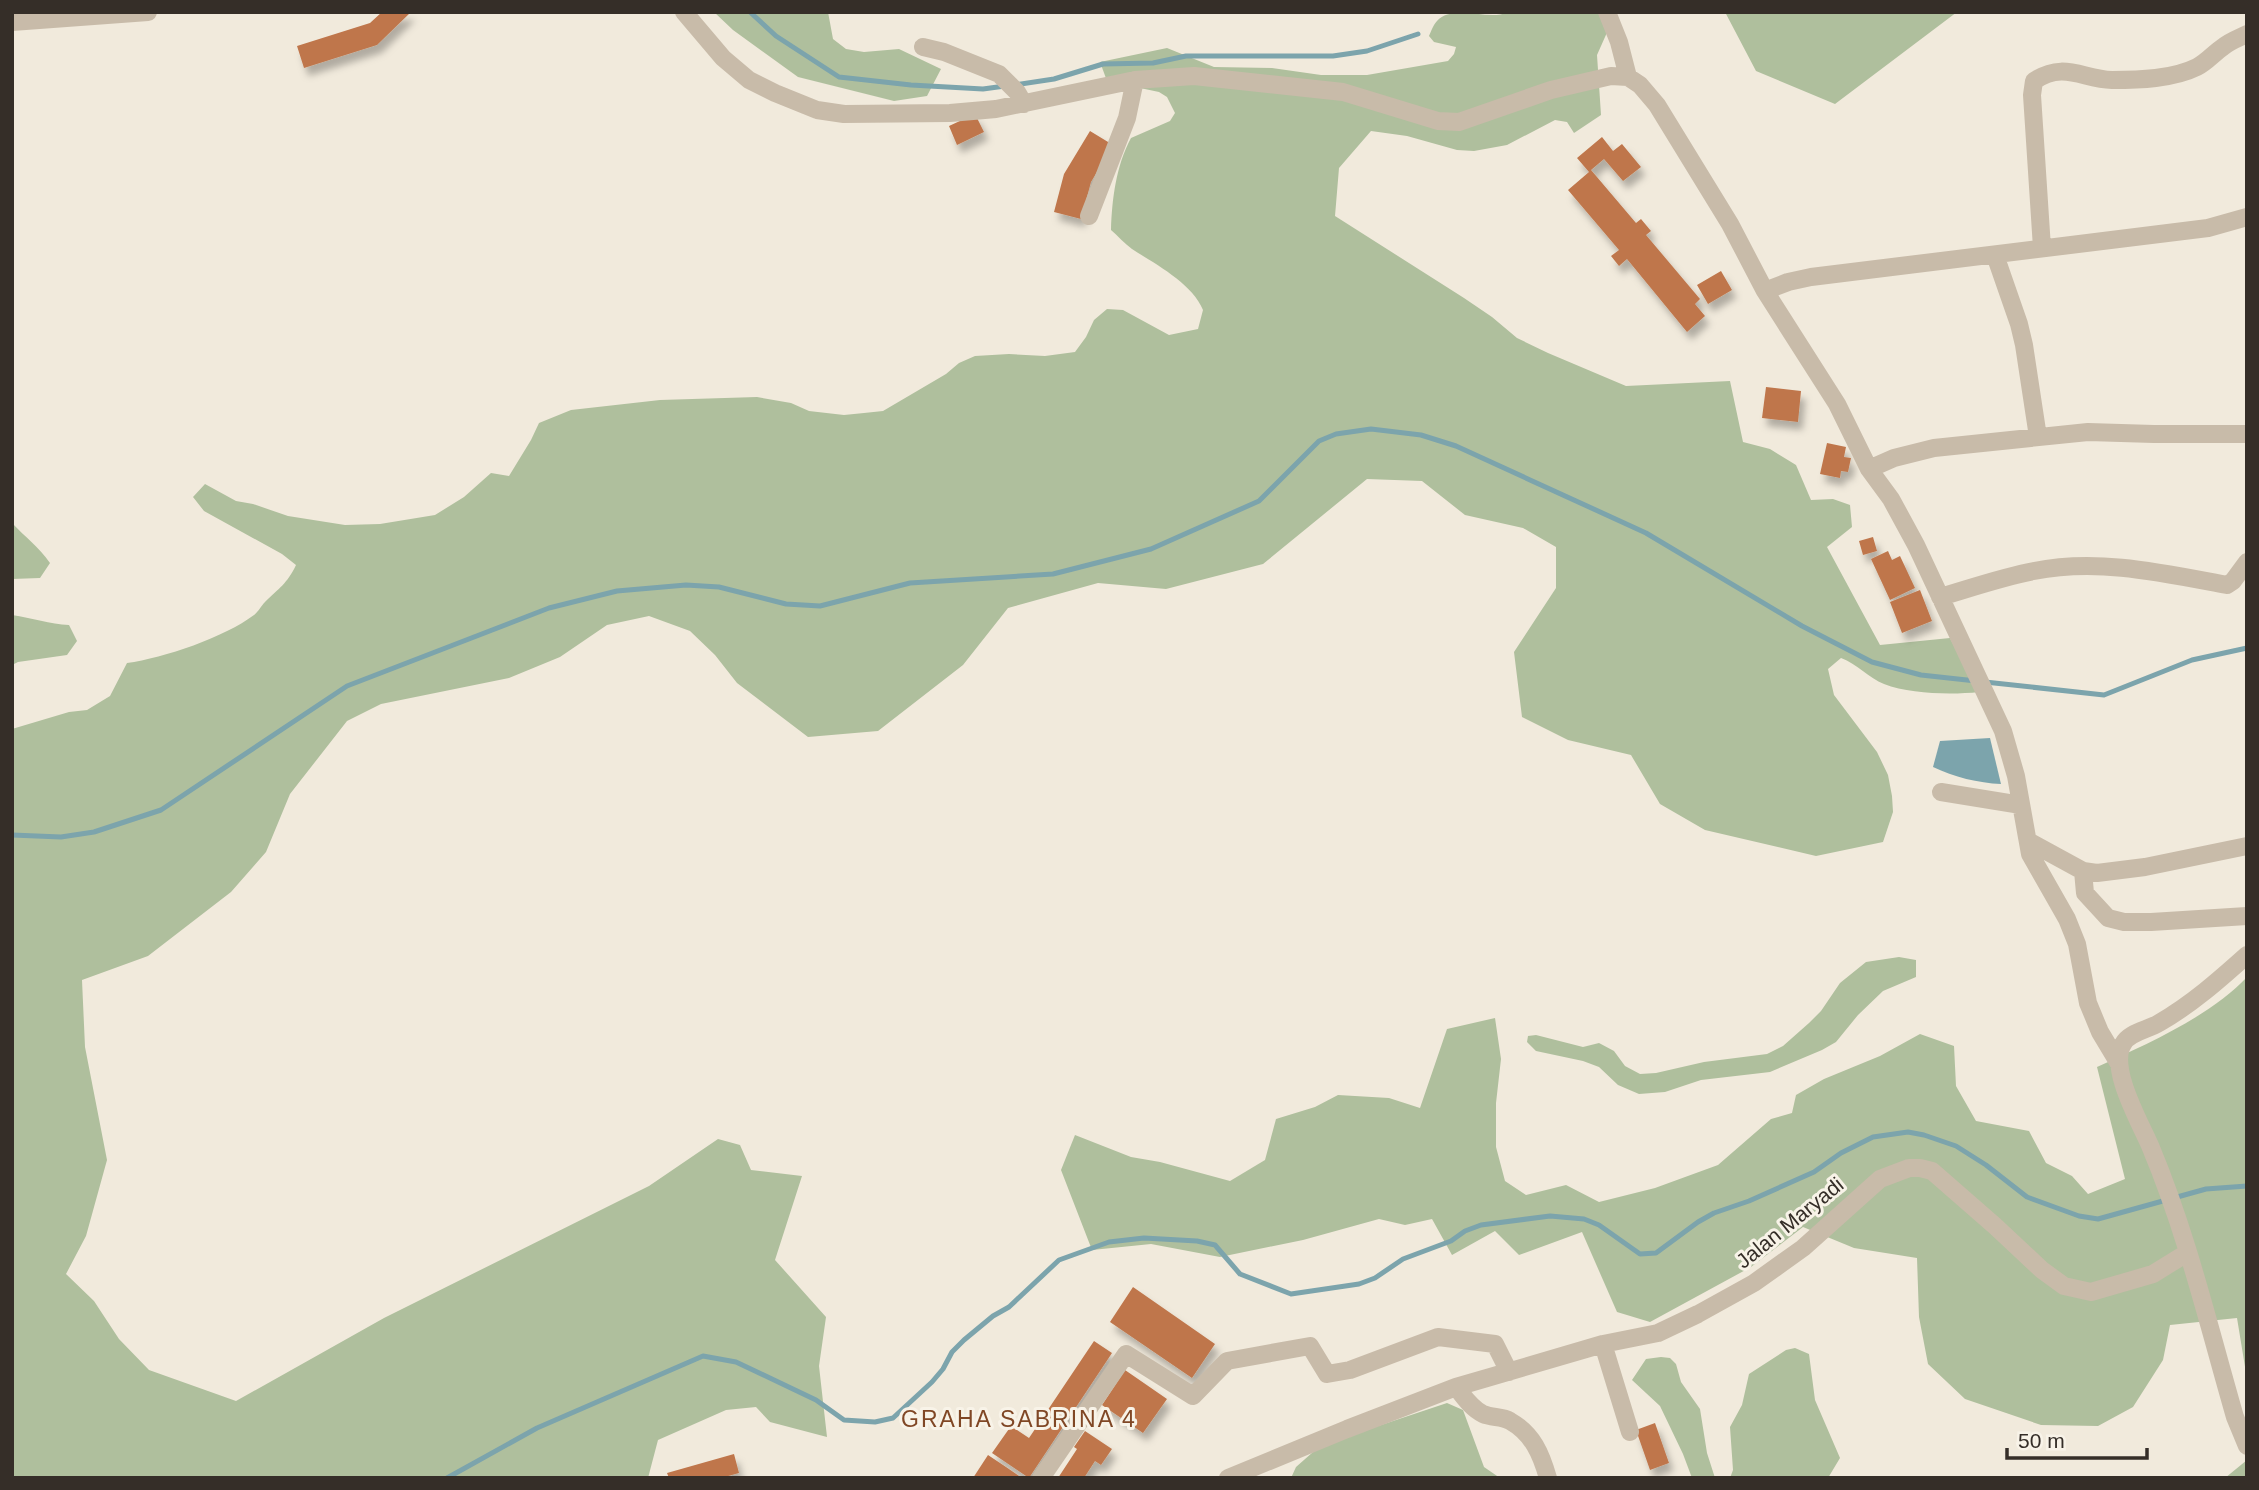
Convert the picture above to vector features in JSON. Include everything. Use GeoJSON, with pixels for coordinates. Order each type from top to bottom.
{"type":"FeatureCollection","features":[{"type":"Feature","properties":{"kind":"street"},"geometry":{"type":"LineString","coordinates":[[12,22],[148,12]]}},
{"type":"Feature","properties":{"kind":"street"},"geometry":{"type":"LineString","coordinates":[[684,12],[723,58],[749,80],[817,110],[844,114],[950,113],[996,109],[1021,98],[1135,80],[1194,76],[1343,92],[1438,121],[1459,122],[1551,90],[1611,76],[1628,77],[1640,85],[1657,105],[1730,224],[1765,291],[1837,404],[1869,469],[1891,499],[1973,664],[2003,731],[2016,776],[2031,854],[2067,919],[2077,944],[2088,1003],[2100,1032],[2118,1062],[2123,1085],[2169,1190],[2235,1416],[2247,1446]]}},
{"type":"Feature","properties":{"kind":"street"},"geometry":{"type":"LineString","coordinates":[[1608,12],[1628,77]]}},
{"type":"Feature","properties":{"kind":"street"},"geometry":{"type":"LineString","coordinates":[[2042,248],[2032,95],[2034,81],[2045,73],[2058,72],[2079,72],[2108,80],[2134,80],[2182,73],[2199,66],[2223,46],[2247,34]]}},
{"type":"Feature","properties":{"kind":"street"},"geometry":{"type":"LineString","coordinates":[[923,47],[944,52],[999,74],[1021,98]]}},
{"type":"Feature","properties":{"kind":"street"},"geometry":{"type":"LineString","coordinates":[[1089,216],[1127,118],[1135,80]]}},
{"type":"Feature","properties":{"kind":"street"},"geometry":{"type":"LineString","coordinates":[[1765,291],[1811,277],[2208,228],[2247,216]]}},
{"type":"Feature","properties":{"kind":"street"},"geometry":{"type":"LineString","coordinates":[[1995,255],[2024,345],[2038,437]]}},
{"type":"Feature","properties":{"kind":"street"},"geometry":{"type":"LineString","coordinates":[[1869,469],[1895,458],[1934,448],[2088,432],[2247,434]]}},
{"type":"Feature","properties":{"kind":"street"},"geometry":{"type":"LineString","coordinates":[[1940,597],[2034,570],[2067,566],[2095,565],[2149,570],[2227,585],[2247,562]]}},
{"type":"Feature","properties":{"kind":"street"},"geometry":{"type":"LineString","coordinates":[[1941,792],[2021,805]]}},
{"type":"Feature","properties":{"kind":"street"},"geometry":{"type":"LineString","coordinates":[[2028,841],[2083,871],[2098,873],[2145,867],[2247,846]]}},
{"type":"Feature","properties":{"kind":"street"},"geometry":{"type":"LineString","coordinates":[[2083,871],[2085,893],[2108,918],[2124,922],[2151,922],[2247,916]]}},
{"type":"Feature","properties":{"kind":"street"},"geometry":{"type":"LineString","coordinates":[[2118,1062],[2122,1045],[2128,1038],[2188,1006],[2247,955]]}},
{"type":"Feature","properties":{"kind":"street","name":"Jalan Maryadi"},"geometry":{"type":"LineString","coordinates":[[1228,1478],[1456,1387],[1603,1344],[1658,1333],[1754,1283],[1802,1248],[1880,1179],[1909,1168],[1932,1171],[2042,1270],[2064,1286],[2091,1292],[2153,1274],[2187,1253]]}},
{"type":"Feature","properties":{"kind":"street"},"geometry":{"type":"LineString","coordinates":[[1041,1478],[1126,1354],[1193,1396],[1227,1361],[1310,1346],[1327,1374],[1350,1370],[1438,1337],[1449,1338],[1495,1345],[1509,1372]]}},
{"type":"Feature","properties":{"kind":"street"},"geometry":{"type":"LineString","coordinates":[[1603,1344],[1630,1432]]}},
{"type":"Feature","properties":{"kind":"street"},"geometry":{"type":"LineString","coordinates":[[1456,1387],[1470,1405],[1483,1414],[1508,1420],[1527,1434],[1540,1450],[1548,1478]]}},
{"type":"Feature","properties":{"kind":"green space"},"geometry":{"type":"Polygon","coordinates":[[[714,12],[828,12],[833,39],[846,49],[864,52],[899,49],[941,69],[927,96],[894,101],[798,77],[733,30],[714,12]]]}},
{"type":"Feature","properties":{"kind":"green space"},"geometry":{"type":"Polygon","coordinates":[[[1507,12],[1609,12],[1609,28],[1597,55],[1601,115],[1574,133],[1567,122],[1555,120],[1507,145],[1474,151],[1457,150],[1407,136],[1371,131],[1339,168],[1335,216],[1464,298],[1517,338],[1626,386],[1730,381],[1743,442],[1770,449],[1796,465],[1811,500],[1833,499],[1850,505],[1852,527],[1827,547],[1880,645],[1950,638],[1979,692],[1931,693],[1906,690],[1879,681],[1841,658],[1828,669],[1834,695],[1877,752],[1888,775],[1893,812],[1883,842],[1816,856],[1705,830],[1660,804],[1631,755],[1568,740],[1522,717],[1514,652],[1556,588],[1556,547],[1523,528],[1465,515],[1422,481],[1367,479],[1263,564],[1166,589],[1098,583],[1008,608],[963,665],[878,731],[808,737],[737,683],[715,655],[690,631],[649,616],[607,625],[560,657],[509,678],[381,704],[347,721],[290,794],[266,852],[231,892],[148,956],[82,980],[85,1047],[107,1160],[86,1236],[66,1274],[94,1301],[119,1339],[149,1370],[236,1401],[384,1318],[649,1186],[718,1139],[740,1145],[751,1170],[802,1176],[775,1260],[826,1317],[819,1366],[827,1437],[770,1422],[756,1407],[726,1410],[658,1440],[648,1478],[12,1477],[12,729],[69,712],[87,710],[110,696],[127,663],[176,651],[227,631],[254,615],[286,581],[296,565],[282,554],[204,511],[193,497],[205,484],[236,501],[288,516],[345,525],[380,524],[435,515],[464,497],[491,473],[509,476],[539,423],[571,410],[660,400],[757,397],[791,403],[809,411],[844,415],[883,411],[946,374],[959,363],[975,356],[1045,356],[1075,352],[1094,320],[1107,309],[1123,310],[1169,335],[1198,329],[1203,310],[1198,300],[1182,283],[1129,247],[1111,230],[1116,183],[1131,138],[1170,121],[1175,113],[1167,97],[1159,92],[1107,81],[1100,62],[1167,48],[1214,67],[1272,68],[1321,75],[1367,75],[1448,61],[1456,47],[1434,42],[1429,36],[1436,23],[1444,16],[1452,13],[1500,15],[1507,12]]]}},
{"type":"Feature","properties":{"kind":"green space"},"geometry":{"type":"Polygon","coordinates":[[[1725,12],[1957,12],[1835,104],[1756,71],[1725,12]]]}},
{"type":"Feature","properties":{"kind":"green space"},"geometry":{"type":"Polygon","coordinates":[[[12,523],[50,563],[40,578],[12,579],[12,523]]]}},
{"type":"Feature","properties":{"kind":"green space"},"geometry":{"type":"Polygon","coordinates":[[[12,615],[69,625],[77,641],[67,655],[12,665],[12,615]]]}},
{"type":"Feature","properties":{"kind":"green space"},"geometry":{"type":"Polygon","coordinates":[[[1899,957],[1916,960],[1916,977],[1883,991],[1858,1015],[1836,1042],[1770,1072],[1701,1080],[1665,1092],[1639,1094],[1618,1085],[1599,1067],[1536,1051],[1527,1042],[1528,1036],[1536,1035],[1583,1047],[1599,1043],[1614,1051],[1625,1066],[1640,1074],[1767,1054],[1783,1046],[1809,1023],[1821,1011],[1840,983],[1866,962],[1899,957]]]}},
{"type":"Feature","properties":{"kind":"green space"},"geometry":{"type":"Polygon","coordinates":[[[2247,977],[2247,1379],[2237,1318],[2170,1325],[2163,1360],[2133,1407],[2098,1426],[2041,1425],[1965,1399],[1928,1364],[1919,1317],[1917,1258],[1854,1248],[1803,1227],[1751,1267],[1650,1322],[1617,1312],[1582,1232],[1519,1255],[1495,1231],[1452,1255],[1432,1219],[1405,1225],[1379,1219],[1303,1240],[1220,1257],[1151,1244],[1092,1250],[1061,1170],[1075,1135],[1131,1157],[1230,1181],[1265,1160],[1276,1119],[1315,1107],[1338,1095],[1389,1098],[1420,1108],[1447,1029],[1495,1018],[1501,1059],[1496,1103],[1496,1147],[1505,1181],[1526,1195],[1566,1185],[1599,1202],[1655,1188],[1718,1165],[1771,1119],[1792,1113],[1796,1095],[1920,1034],[1954,1046],[1956,1086],[1976,1121],[2029,1131],[2046,1163],[2072,1176],[2088,1194],[2125,1179],[2097,1067],[2196,1017],[2247,977]]]}},
{"type":"Feature","properties":{"kind":"green space"},"geometry":{"type":"Polygon","coordinates":[[[1795,1348],[1809,1354],[1815,1400],[1840,1458],[1828,1478],[1730,1478],[1733,1470],[1730,1427],[1742,1405],[1749,1374],[1786,1350],[1795,1348]]]}},
{"type":"Feature","properties":{"kind":"green space"},"geometry":{"type":"Polygon","coordinates":[[[1670,1358],[1676,1364],[1681,1382],[1700,1409],[1707,1453],[1715,1478],[1692,1478],[1660,1406],[1632,1380],[1646,1359],[1670,1358]]]}},
{"type":"Feature","properties":{"kind":"green space"},"geometry":{"type":"Polygon","coordinates":[[[1447,1403],[1463,1410],[1484,1467],[1500,1478],[1291,1478],[1296,1467],[1321,1445],[1447,1403]]]}},
{"type":"Feature","properties":{"kind":"green space"},"geometry":{"type":"Polygon","coordinates":[[[2247,1460],[2247,1478],[2225,1478],[2247,1460]]]}},
{"type":"Feature","properties":{"kind":"water"},"geometry":{"type":"Polygon","coordinates":[[[1990,738],[2001,784],[1966,779],[1933,767],[1940,741],[1990,738]]]}},
{"type":"Feature","properties":{"kind":"building"},"geometry":{"type":"Polygon","coordinates":[[[382,12],[411,12],[377,45],[304,68],[297,46],[370,23],[382,12]]]}},
{"type":"Feature","properties":{"kind":"building"},"geometry":{"type":"Polygon","coordinates":[[[975,114],[984,132],[957,145],[949,126],[975,114]]]}},
{"type":"Feature","properties":{"kind":"building"},"geometry":{"type":"Polygon","coordinates":[[[1090,131],[1113,145],[1091,182],[1081,219],[1054,212],[1064,174],[1090,131]]]}},
{"type":"Feature","properties":{"kind":"building"},"geometry":{"type":"Polygon","coordinates":[[[1602,137],[1613,151],[1622,144],[1641,167],[1623,181],[1604,159],[1591,170],[1636,223],[1641,219],[1651,231],[1646,235],[1700,299],[1695,304],[1705,316],[1687,332],[1627,259],[1619,266],[1611,256],[1619,250],[1568,190],[1589,172],[1577,158],[1602,137]]]}},
{"type":"Feature","properties":{"kind":"building"},"geometry":{"type":"Polygon","coordinates":[[[1721,271],[1732,290],[1708,304],[1697,285],[1721,271]]]}},
{"type":"Feature","properties":{"kind":"building"},"geometry":{"type":"Polygon","coordinates":[[[1766,387],[1801,391],[1798,422],[1762,418],[1766,387]]]}},
{"type":"Feature","properties":{"kind":"building"},"geometry":{"type":"Polygon","coordinates":[[[1827,443],[1846,447],[1844,457],[1851,458],[1848,472],[1841,471],[1840,478],[1820,474],[1827,443]]]}},
{"type":"Feature","properties":{"kind":"building"},"geometry":{"type":"Polygon","coordinates":[[[1873,537],[1877,551],[1863,555],[1859,541],[1873,537]]]}},
{"type":"Feature","properties":{"kind":"building"},"geometry":{"type":"Polygon","coordinates":[[[1888,551],[1892,560],[1900,556],[1915,588],[1890,600],[1871,559],[1888,551]]]}},
{"type":"Feature","properties":{"kind":"building"},"geometry":{"type":"Polygon","coordinates":[[[1920,590],[1932,621],[1902,633],[1890,602],[1920,590]]]}},
{"type":"Feature","properties":{"kind":"building"},"geometry":{"type":"Polygon","coordinates":[[[1133,1287],[1215,1344],[1192,1378],[1110,1322],[1133,1287]]]}},
{"type":"Feature","properties":{"kind":"building"},"geometry":{"type":"Polygon","coordinates":[[[1094,1341],[1112,1353],[1029,1478],[992,1453],[1011,1426],[1029,1438],[1094,1341]]]}},
{"type":"Feature","properties":{"kind":"building"},"geometry":{"type":"Polygon","coordinates":[[[1125,1370],[1167,1399],[1143,1433],[1102,1405],[1125,1370]]]}},
{"type":"Feature","properties":{"kind":"building"},"geometry":{"type":"Polygon","coordinates":[[[1655,1423],[1669,1463],[1650,1470],[1636,1430],[1655,1423]]]}},
{"type":"Feature","properties":{"kind":"building"},"geometry":{"type":"Polygon","coordinates":[[[1085,1431],[1112,1449],[1101,1465],[1095,1461],[1084,1478],[1058,1478],[1077,1449],[1074,1447],[1085,1431]]]}},
{"type":"Feature","properties":{"kind":"building"},"geometry":{"type":"Polygon","coordinates":[[[734,1454],[739,1473],[721,1478],[669,1478],[667,1473],[734,1454]]]}},
{"type":"Feature","properties":{"kind":"building"},"geometry":{"type":"Polygon","coordinates":[[[988,1455],[1006,1467],[1022,1478],[973,1478],[988,1455]]]}},
{"type":"Feature","properties":{"kind":"waterway"},"geometry":{"type":"LineString","coordinates":[[750,12],[776,36],[839,77],[983,89],[1005,86]]}},
{"type":"Feature","properties":{"kind":"waterway"},"geometry":{"type":"LineString","coordinates":[[1014,85],[1054,79],[1103,64],[1153,63],[1186,56],[1333,56],[1367,51],[1418,34]]}},
{"type":"Feature","properties":{"kind":"waterway"},"geometry":{"type":"LineString","coordinates":[[12,835],[61,837],[94,832],[161,810],[347,686],[549,608],[617,591],[686,585],[719,587],[786,604],[820,606],[910,583],[1053,574],[1151,549],[1259,501],[1319,441],[1336,434],[1371,429],[1421,435],[1456,446],[1646,533],[1802,626],[1872,662],[1921,675],[1976,681]]}},
{"type":"Feature","properties":{"kind":"waterway"},"geometry":{"type":"LineString","coordinates":[[1985,682],[2104,695],[2192,660],[2247,648]]}},
{"type":"Feature","properties":{"kind":"waterway"},"geometry":{"type":"LineString","coordinates":[[447,1478],[537,1428],[703,1356],[736,1362],[816,1400],[844,1420],[875,1422],[893,1418],[932,1382],[952,1352],[964,1340],[993,1316],[1009,1307],[1059,1260],[1109,1242],[1144,1238],[1197,1241],[1215,1245],[1240,1274],[1291,1294],[1359,1284],[1375,1278],[1403,1259],[1451,1241],[1465,1231],[1481,1225],[1550,1216],[1584,1219],[1599,1225],[1640,1254],[1656,1253],[1714,1213],[1749,1201],[1814,1172],[1841,1153],[1873,1137],[1908,1132],[1956,1146],[2027,1197],[2079,1216],[2098,1219],[2206,1189],[2247,1186]]}},
{"type":"Feature","properties":{"kind":"district","name":"GRAHA SABRINA 4"},"geometry":{"type":"Point","coordinates":[1019,1419]}}]}
